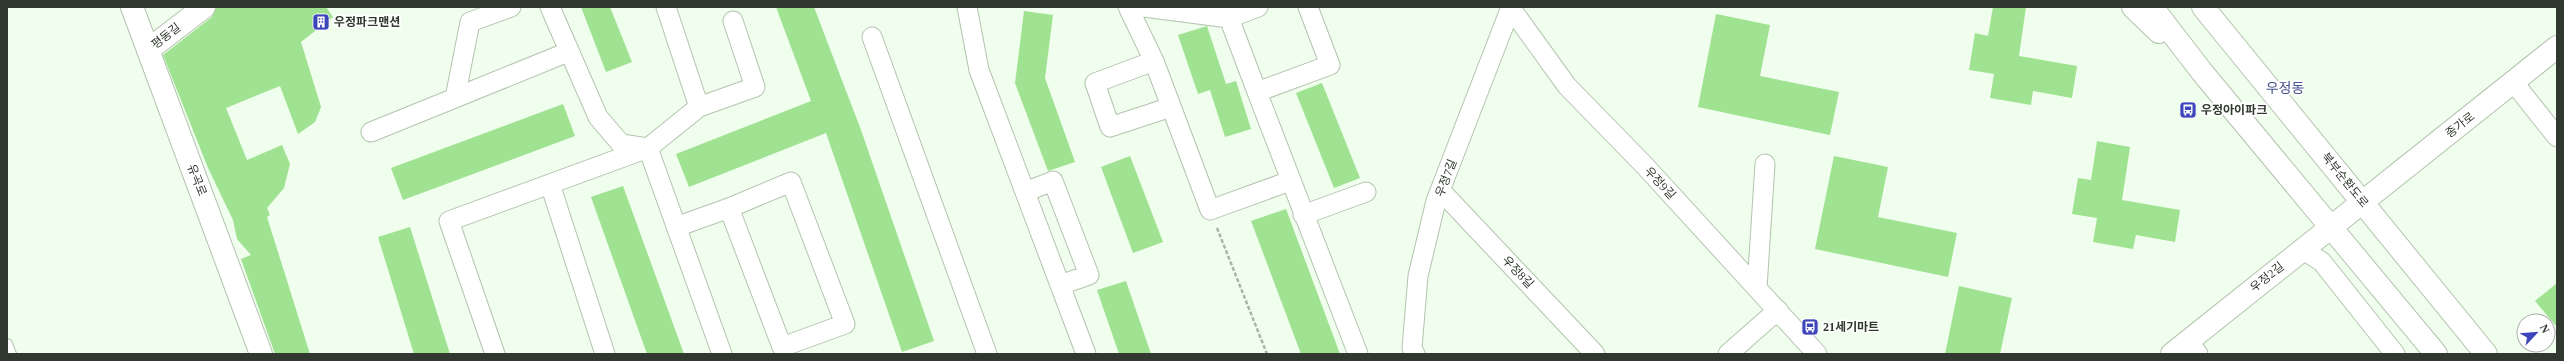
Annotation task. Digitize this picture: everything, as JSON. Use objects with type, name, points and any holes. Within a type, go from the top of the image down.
[{"type":"main road","name":"유곡로","points":[[132,7],[261,354]]},
{"type":"main road","name":"평동길","points":[[148,50],[204,7]]},
{"type":"main road","points":[[2132,7],[2202,72]]},
{"type":"main road","points":[[2152,7],[2202,72],[2436,354]]},
{"type":"main road","name":"북부순환도로","points":[[2203,7],[2486,354]]},
{"type":"main road","name":"종가로","points":[[2362,201],[2514,83],[2557,47]]},
{"type":"main road","name":"우정2길","points":[[2186,350],[2302,249],[2362,201]]},
{"type":"street","points":[[455,98],[470,22],[511,7]]},
{"type":"street","points":[[550,7],[568,52],[598,117],[621,144],[648,148]]},
{"type":"street","points":[[666,7],[699,107]]},
{"type":"street","points":[[967,7],[979,70],[1086,354]]},
{"type":"street","points":[[1128,7],[1154,61],[1210,210],[1290,181]]},
{"type":"street","points":[[1144,7],[1229,18],[1258,7]]},
{"type":"street","points":[[1257,92],[1330,65],[1308,7]]},
{"type":"street","name":"우정7길","points":[[1415,354],[1412,348],[1418,276],[1441,191],[1492,51],[1510,8]]},
{"type":"street","name":"우정9길","points":[[1510,8],[1568,86],[1778,310],[1817,354]]},
{"type":"street","points":[[1229,18],[1303,215],[1358,354]]},
{"type":"street","points":[[495,354],[449,222],[648,148],[699,107],[755,87],[733,21]]},
{"type":"street","points":[[872,37],[987,354]]},
{"type":"street","points":[[371,132],[568,52]]},
{"type":"street","points":[[1154,61],[1095,83],[1110,127],[1171,106]]},
{"type":"street","points":[[2514,83],[2557,136]]},
{"type":"street","points":[[648,148],[722,354]]},
{"type":"street","points":[[1757,288],[1765,164]]},
{"type":"street","points":[[1024,192],[1053,181],[1089,275],[1060,285]]},
{"type":"street","points":[[676,227],[729,208],[791,182],[846,324],[782,347],[729,208]]},
{"type":"street","points":[[550,184],[605,354]]},
{"type":"street","name":"우정8길","points":[[1441,191],[1595,354]]},
{"type":"street","points":[[1303,215],[1366,192]]},
{"type":"street","points":[[2302,249],[2322,262],[2395,354]]},
{"type":"street","points":[[1728,354],[1778,310]]},
{"type":"lane","points":[[7,344],[10,354]]},
{"type":"path","points":[[1210,210],[1267,354]]},
{"type":"building","points":[[216,7],[326,7],[333,17],[301,42],[321,107],[315,122],[298,134],[280,86],[226,108],[247,160],[282,145],[290,164],[284,188],[267,208],[270,215],[267,217],[310,354],[275,354],[241,259],[251,255],[237,239],[233,220],[208,168],[163,55],[212,17]]},
{"type":"building","points":[[581,7],[610,7],[632,62],[606,72]]},
{"type":"building","points":[[776,7],[814,7],[861,130],[934,341],[902,352],[826,133],[689,187],[676,154],[811,101]]},
{"type":"building","points":[[1993,7],[2026,7],[2019,56],[2077,66],[2072,98],[2033,91],[2031,105],[1990,98],[1994,74],[1969,70],[1975,33],[1988,36]]},
{"type":"building","points":[[1024,11],[1053,15],[1045,78],[1075,162],[1048,171],[1015,83]]},
{"type":"building","points":[[1716,14],[1770,25],[1760,76],[1839,92],[1830,135],[1698,107]]},
{"type":"building","points":[[1207,26],[1226,84],[1236,81],[1251,129],[1225,137],[1210,90],[1198,94],[1178,35]]},
{"type":"building","points":[[1322,83],[1360,178],[1334,188],[1296,93]]},
{"type":"building","points":[[563,104],[575,136],[403,200],[391,168]]},
{"type":"building","points":[[2097,141],[2130,147],[2122,200],[2180,210],[2175,242],[2136,235],[2133,249],[2093,242],[2097,218],[2072,214],[2078,178],[2091,180]]},
{"type":"building","points":[[1130,156],[1163,242],[1133,253],[1101,167]]},
{"type":"building","points":[[1834,156],[1888,167],[1878,217],[1957,233],[1948,277],[1815,249]]},
{"type":"building","points":[[623,186],[684,354],[647,354],[591,197]]},
{"type":"building","points":[[1286,209],[1340,354],[1301,354],[1251,221]]},
{"type":"building","points":[[410,227],[450,354],[414,354],[378,237]]},
{"type":"building","points":[[1126,281],[1151,354],[1119,354],[1097,290]]},
{"type":"building","points":[[2557,283],[2557,327],[2556,313],[2545,313],[2535,301]]},
{"type":"building","points":[[1959,286],[2012,298],[2000,354],[1945,354]]},
{"type":"place","name":"우정파크맨션","points":[[321,22]]},
{"type":"place","name":"우정아이파크","points":[[2188,110]]},
{"type":"place","name":"21세기마트","points":[[1810,327]]},
{"type":"district","name":"우정동","points":[[2285,88]]}]
